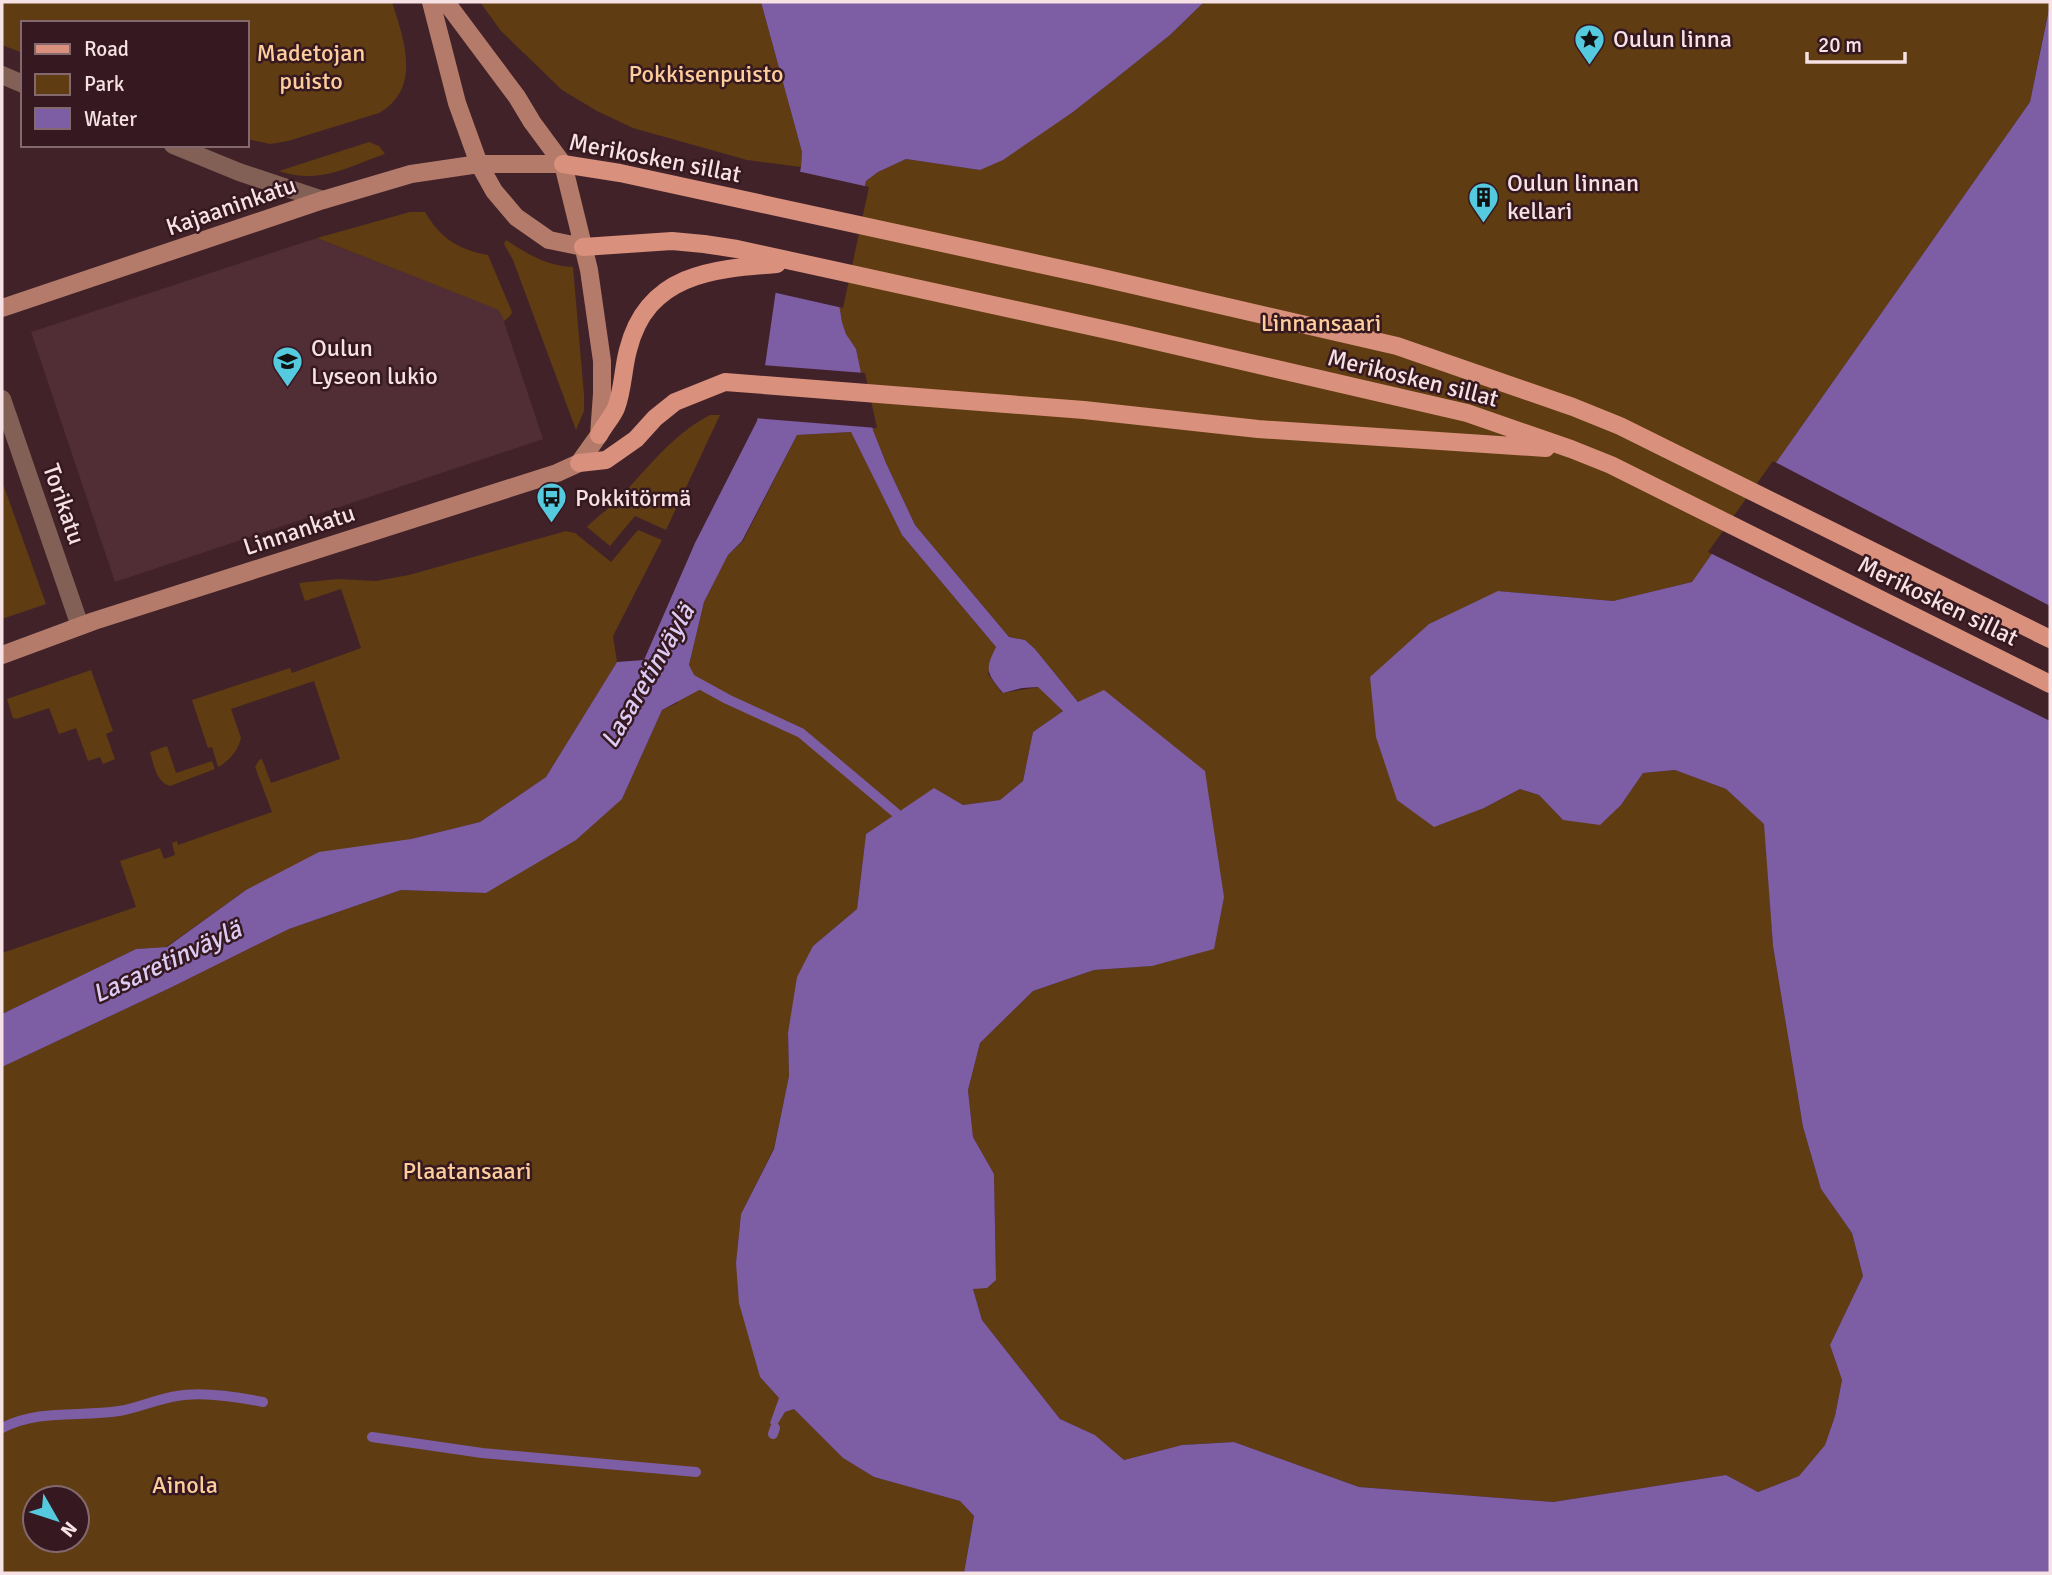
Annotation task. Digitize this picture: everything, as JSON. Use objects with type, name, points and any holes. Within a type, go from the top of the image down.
[{"type":"main road","points":[[431,2],[457,103],[479,164]]},
{"type":"main road","points":[[446,2],[564,164],[589,270],[602,361],[599,435]]},
{"type":"main road","name":"Merikosken sillat","points":[[2050,639],[1620,426],[1396,346],[1094,276],[621,173],[564,164],[479,164],[494,191],[516,217],[550,240],[583,247],[672,241],[737,249],[1121,333],[1467,413],[1611,465],[2050,684]]},
{"type":"main road","name":"Kajaaninkatu","points":[[2,308],[411,174],[479,164]]},
{"type":"main road","points":[[579,463],[616,407],[628,349],[638,320],[654,300],[678,282],[728,268],[801,263]]},
{"type":"main road","points":[[579,463],[606,460],[636,439],[655,418],[675,402],[725,382],[1084,410],[1258,429],[1571,449]]},
{"type":"main road","name":"Linnankatu","points":[[2,654],[80,626],[557,473],[579,463]]},
{"type":"street","points":[[2,75],[21,83]]},
{"type":"street","points":[[178,147],[239,172],[323,201]]},
{"type":"street","name":"Torikatu","points":[[2,399],[80,626]]},
{"type":"shaded area","name":"Oulun Lyseon lukio","points":[[317,238],[500,310],[543,439],[115,582],[31,332]]},
{"type":"green space","name":"Madetojan puisto","points":[[2,2],[392,2],[406,62],[401,91],[392,103],[379,113],[270,144],[248,139],[248,21],[21,21],[21,52],[2,45]]},
{"type":"green space","name":"Pokkisenpuisto","points":[[480,2],[761,2],[802,152],[801,167],[747,160],[633,128],[597,111],[562,90],[501,31]]},
{"type":"green space","name":"Linnansaari","points":[[1204,2],[2050,2],[2030,102],[1692,582],[1613,601],[1498,591],[1484,808],[1520,789],[1539,795],[1563,820],[1621,805],[1643,773],[1675,770],[1726,789],[1765,824],[1773,946],[1803,1127],[1821,1189],[1852,1233],[1863,1276],[1830,1345],[1842,1380],[1835,1416],[1825,1445],[1799,1476],[1758,1492],[1726,1475],[1553,1502],[1359,1487],[1234,1442],[1182,1445],[1124,1460],[1095,1435],[1060,1419],[982,1320],[973,1289],[996,1279],[994,1174],[973,1137],[968,1090],[980,1043],[1033,991],[1094,970],[1152,966],[1079,703],[1035,649],[1025,640],[1009,637],[915,525],[873,430],[856,350],[846,334],[839,304],[866,181],[878,172],[906,159],[980,170],[1073,112],[1170,35]]},
{"type":"green space","points":[[369,142],[379,146],[385,154],[333,173],[307,176],[279,171]]},
{"type":"green space","points":[[410,212],[425,212],[437,229],[451,241],[468,250],[488,255],[512,312],[510,316],[504,321],[499,310],[317,238]]},
{"type":"green space","points":[[506,240],[538,258],[573,267],[584,395],[584,411],[576,430],[513,260],[504,244]]},
{"type":"green space","points":[[710,415],[720,415],[666,530],[635,516],[610,546],[587,527],[613,505],[671,443]]},
{"type":"green space","name":"Plaatansaari","points":[[851,432],[902,535],[996,647],[988,674],[1002,693],[1039,687],[1063,711],[1033,732],[1023,781],[1000,800],[963,805],[934,789],[866,834],[857,909],[813,946],[788,1033],[789,1076],[774,1148],[741,1214],[736,1263],[760,1377],[779,1398],[785,1412],[794,1409],[843,1458],[874,1477],[960,1501],[974,1516],[964,1573],[2,1573],[2,1067],[289,929],[401,890],[486,893],[622,799],[662,710],[677,703],[704,602],[728,555],[743,541],[797,435]]},
{"type":"green space","points":[[2,481],[46,604],[2,619]]},
{"type":"green space","points":[[638,530],[662,540],[613,636],[617,662],[546,777],[480,822],[411,839],[246,890],[166,947],[136,949],[2,1014],[2,953],[136,907],[120,861],[160,848],[164,859],[175,855],[172,843],[177,841],[178,845],[272,812],[255,767],[259,760],[262,759],[271,783],[340,759],[314,681],[231,709],[241,738],[232,755],[218,767],[212,747],[208,748],[192,700],[290,668],[292,673],[361,648],[341,589],[305,601],[299,583],[338,579],[376,581],[409,575],[566,531],[575,533],[611,562]]},
{"type":"green space","points":[[91,670],[113,731],[106,734],[115,759],[103,764],[100,757],[88,761],[76,728],[59,734],[49,708],[16,719],[13,718],[7,699]]},
{"type":"green space","points":[[167,746],[176,773],[212,761],[215,769],[170,786],[165,784],[156,772],[150,752]]},
{"type":"water","name":"Lasaretinväylä","points":[[761,2],[1204,2],[1170,35],[1073,112],[1003,160],[980,170],[906,159],[878,172],[866,181],[839,304],[846,334],[856,349],[873,430],[915,525],[1009,637],[1025,640],[1035,649],[1078,702],[1104,690],[1205,771],[1224,897],[1214,949],[1152,966],[1094,970],[1033,991],[980,1043],[968,1090],[973,1137],[994,1174],[996,1280],[987,1288],[973,1289],[982,1320],[1060,1419],[1095,1435],[1124,1460],[1182,1445],[1234,1442],[1359,1487],[1553,1502],[1726,1475],[1758,1492],[1799,1476],[1825,1445],[1835,1416],[1842,1380],[1830,1345],[1863,1276],[1852,1233],[1821,1189],[1803,1127],[1773,946],[1764,824],[1726,789],[1675,770],[1643,773],[1621,805],[1600,825],[1563,820],[1539,795],[1520,789],[1484,808],[1434,827],[1397,800],[1376,737],[1370,677],[1429,624],[1498,591],[1613,601],[1692,582],[2030,102],[2050,4],[2050,1573],[964,1573],[974,1516],[960,1501],[874,1477],[843,1458],[794,1409],[785,1412],[775,1428],[770,1423],[779,1398],[760,1377],[739,1303],[736,1263],[741,1214],[774,1149],[789,1076],[788,1033],[797,977],[813,946],[857,909],[866,834],[934,788],[963,805],[1000,800],[1023,781],[1033,732],[1063,711],[1038,687],[1003,693],[989,672],[996,647],[902,535],[851,432],[797,435],[742,541],[728,555],[704,602],[689,665],[701,689],[662,710],[622,799],[576,840],[486,893],[401,890],[289,929],[2,1067],[2,1014],[136,949],[167,947],[246,890],[319,852],[411,839],[480,822],[546,777],[617,662],[644,660],[695,543],[757,421],[776,290],[802,152]]},
{"type":"pier","points":[[797,171],[869,187],[843,308],[772,292]]},
{"type":"pier","points":[[762,365],[865,373],[877,428],[754,418]]},
{"type":"pier","points":[[1773,461],[2050,606],[2050,721],[1708,552]]},
{"type":"waterway","points":[[687,677],[727,699],[801,733],[896,813]]},
{"type":"waterway","points":[[2,1428],[30,1418],[119,1411],[170,1397],[197,1394],[263,1402]]},
{"type":"waterway","points":[[773,1434],[775,1428]]},
{"type":"waterway","points":[[372,1437],[482,1453],[696,1472]]},
{"type":"place","name":"Oulun linna","points":[[1590,66]]},
{"type":"place","name":"Oulun linnan kellari","points":[[1484,224]]},
{"type":"place","name":"Oulun Lyseon lukio","points":[[288,389]]},
{"type":"place","name":"Pokkitörmä","points":[[552,525]]},
{"type":"park label","name":"Ainola","points":[[185,1485]]}]
